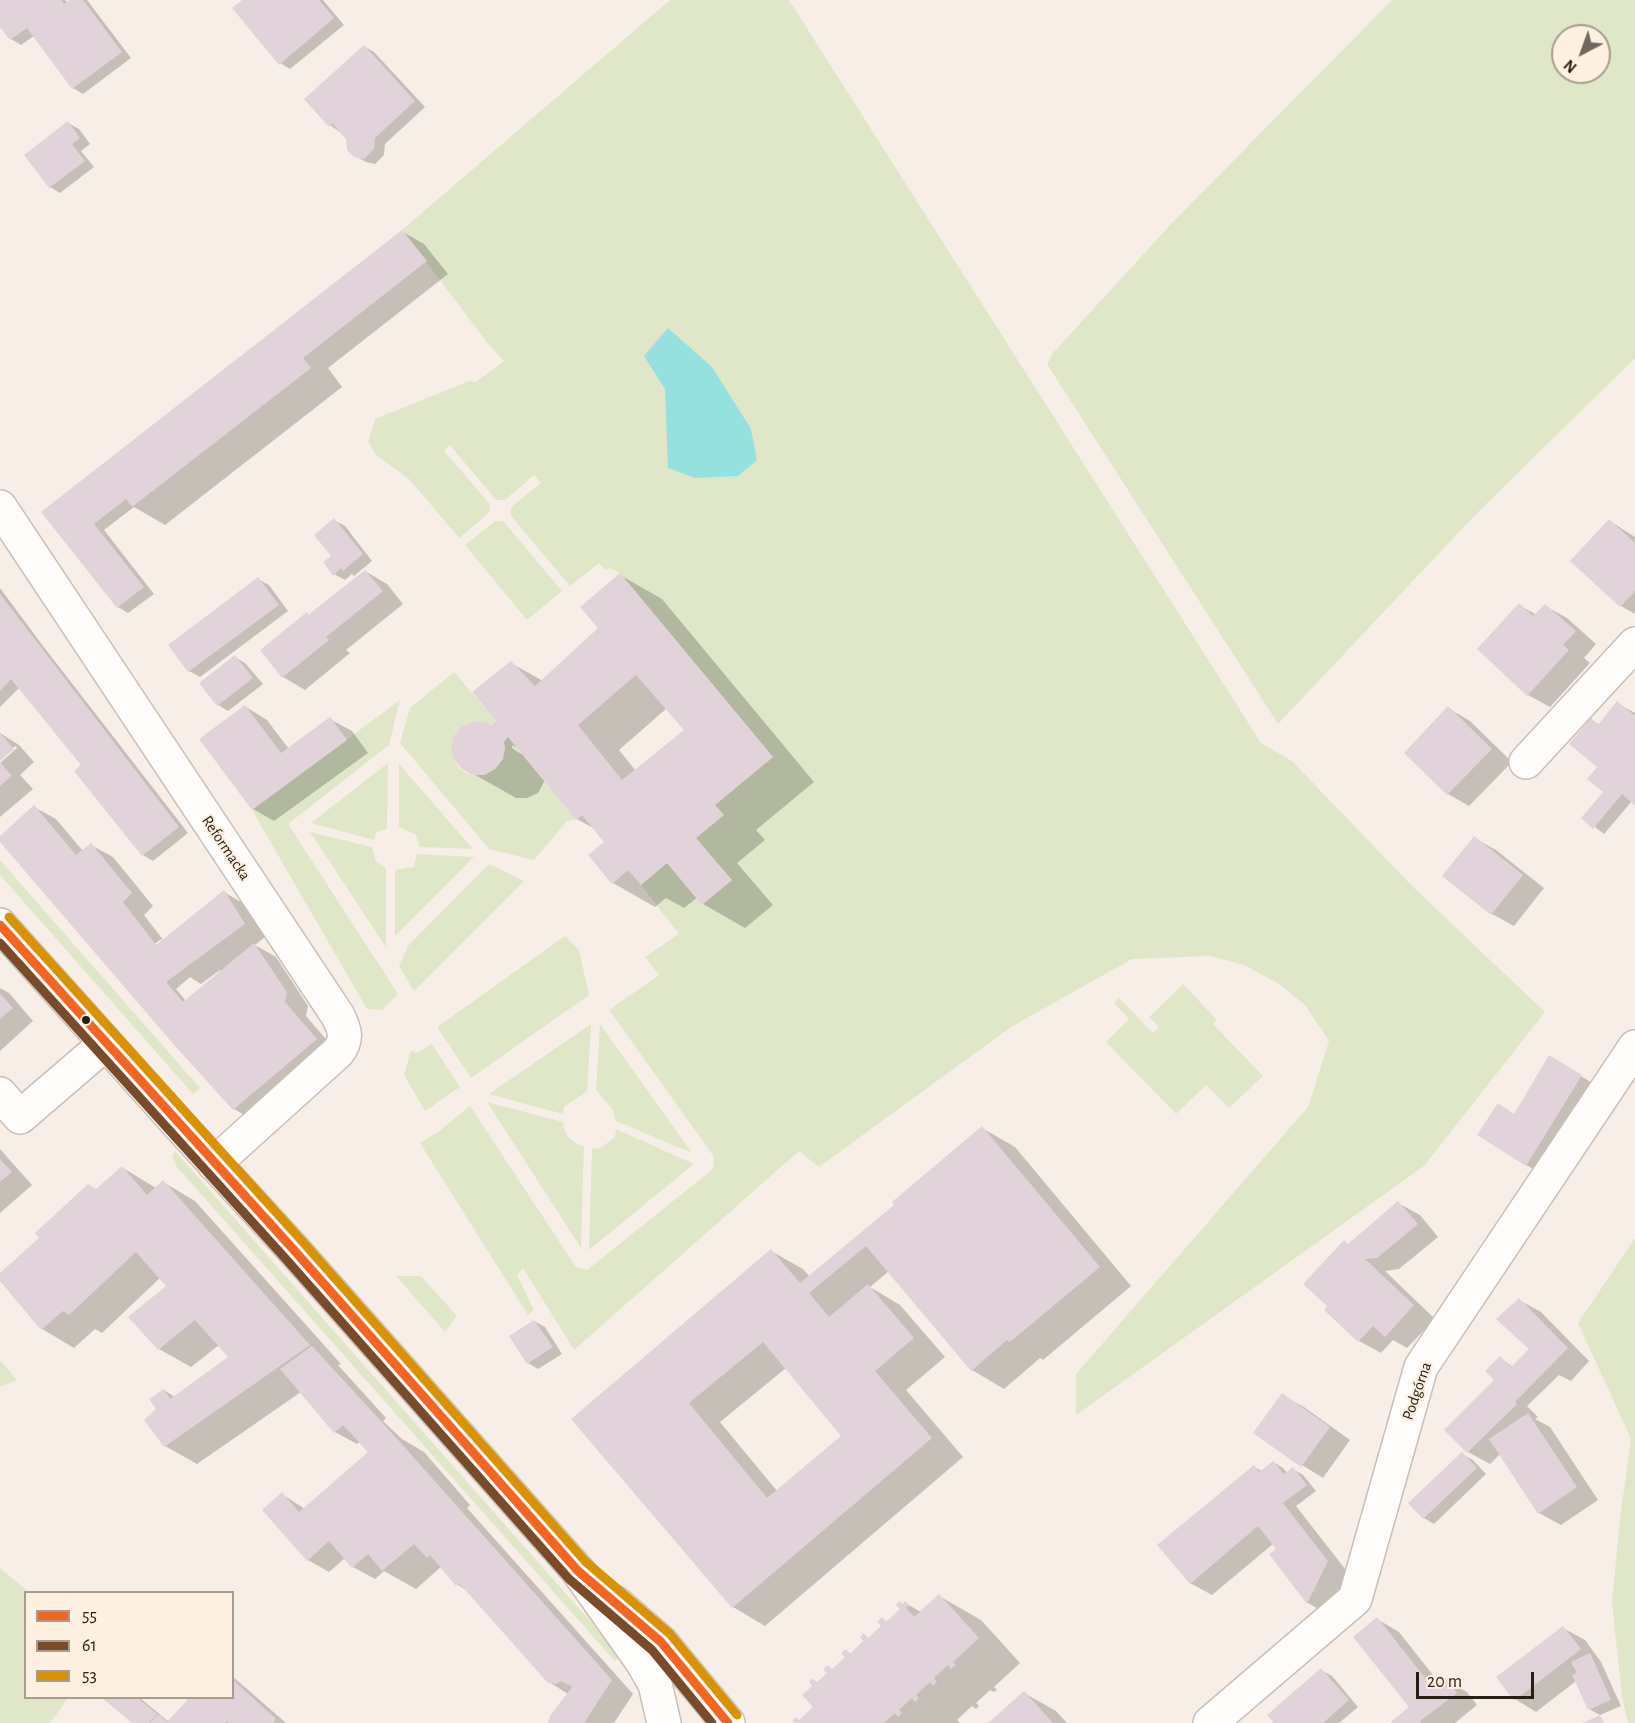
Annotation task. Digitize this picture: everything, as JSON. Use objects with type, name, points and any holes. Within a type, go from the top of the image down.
[{"type":"street","name":"Reformacka","points":[[0,507],[338,1016],[345,1031],[344,1044],[338,1052],[214,1164]]},
{"type":"street","points":[[1526,762],[1635,644]]},
{"type":"street","points":[[0,925],[105,1044],[293,1249],[578,1571],[641,1660],[655,1684],[664,1723]]},
{"type":"street","points":[[0,1094],[20,1118],[105,1044]]},
{"type":"street","name":"Podgórna","points":[[1210,1723],[1355,1599],[1421,1367],[1635,1047]]},
{"type":"street","points":[[578,1571],[662,1642],[728,1723]]},
{"type":"green space","points":[[670,0],[789,0],[1261,743],[1292,761],[1412,886],[1545,1012],[1424,1166],[1076,1415],[1076,1374],[1308,1107],[1329,1041],[1305,1005],[1279,984],[1244,965],[1210,956],[1132,959],[1011,1027],[819,1167],[799,1151],[574,1350],[523,1268],[517,1275],[534,1310],[528,1315],[420,1143],[438,1132],[470,1106],[576,1267],[587,1270],[713,1169],[714,1157],[609,1010],[659,975],[645,957],[679,934],[641,885],[667,863],[702,905],[731,881],[696,838],[724,815],[715,805],[773,757],[620,573],[609,568],[605,570],[599,563],[570,586],[511,516],[511,507],[541,483],[534,475],[505,500],[496,500],[450,445],[444,451],[489,503],[490,512],[459,538],[409,479],[376,455],[368,442],[375,419],[469,381],[476,382],[504,361],[489,345],[402,230]]},
{"type":"green space","points":[[1392,0],[1635,0],[1635,358],[1477,513],[1278,724],[1047,364],[1053,353],[1172,223]]},
{"type":"green space","points":[[495,521],[503,521],[562,591],[527,620],[465,545]]},
{"type":"green space","points":[[454,672],[496,721],[492,725],[477,722],[465,725],[457,732],[452,743],[452,754],[457,765],[465,772],[479,775],[493,771],[502,759],[505,749],[504,742],[508,737],[576,820],[567,821],[534,860],[489,849],[400,743],[410,708]]},
{"type":"green space","points":[[400,700],[389,745],[288,824],[398,994],[382,1010],[367,1009],[252,810]]},
{"type":"green space","points":[[388,763],[387,829],[377,832],[374,840],[311,823]]},
{"type":"green space","points":[[399,764],[473,849],[419,847],[416,835],[399,827]]},
{"type":"green space","points":[[310,832],[372,847],[376,862],[386,868],[386,947]]},
{"type":"green space","points":[[417,854],[474,857],[395,936],[395,870],[414,867]]},
{"type":"green space","points":[[0,860],[200,1088],[193,1094],[0,875]]},
{"type":"green space","points":[[489,864],[524,881],[414,991],[399,966],[408,946]]},
{"type":"green space","points":[[565,936],[579,950],[589,995],[471,1078],[437,1027]]},
{"type":"green space","points":[[1183,984],[1217,1020],[1213,1024],[1263,1076],[1229,1108],[1206,1085],[1176,1114],[1106,1042],[1129,1019],[1114,1003],[1119,998],[1153,1033],[1159,1027],[1149,1017]]},
{"type":"green space","points":[[591,1024],[587,1091],[564,1107],[563,1114],[489,1094]]},
{"type":"green space","points":[[600,1024],[692,1153],[616,1121],[613,1110],[596,1090]]},
{"type":"green space","points":[[432,1044],[460,1087],[425,1111],[404,1075],[411,1050],[417,1053]]},
{"type":"green space","points":[[487,1102],[563,1122],[569,1138],[584,1146],[581,1248]]},
{"type":"green space","points":[[616,1129],[694,1164],[589,1250],[592,1148],[599,1149],[615,1137]]},
{"type":"green space","points":[[175,1151],[621,1656],[615,1661],[605,1650],[177,1167],[172,1157]]},
{"type":"green space","points":[[1635,1238],[1635,1723],[1628,1723],[1622,1696],[1612,1603],[1620,1518],[1631,1439],[1578,1323]]},
{"type":"green space","points":[[396,1276],[421,1276],[457,1316],[445,1332]]},
{"type":"green space","points":[[0,1360],[17,1380],[0,1387]]},
{"type":"green space","points":[[0,1568],[28,1591],[24,1591],[24,1699],[67,1699],[50,1723],[0,1723]]},
{"type":"water","points":[[668,328],[712,367],[751,429],[757,460],[738,476],[695,478],[668,468],[665,389],[644,356]]},
{"type":"building","points":[[0,0],[61,0],[64,4],[69,0],[83,0],[122,52],[72,89],[27,28],[10,40],[0,27]]},
{"type":"building","points":[[242,0],[319,0],[334,18],[279,65],[232,8]]},
{"type":"building","points":[[364,45],[415,101],[375,138],[374,149],[364,159],[354,157],[347,150],[346,139],[332,123],[329,127],[304,99]]},
{"type":"building","points":[[68,121],[80,138],[72,144],[85,161],[49,188],[24,155]]},
{"type":"building","points":[[402,230],[427,261],[303,358],[311,368],[132,507],[126,499],[94,524],[144,587],[117,608],[41,512]]},
{"type":"building","points":[[334,518],[363,554],[343,571],[341,568],[333,576],[323,562],[331,556],[314,535]]},
{"type":"building","points":[[1609,519],[1635,543],[1635,591],[1620,607],[1570,561]]},
{"type":"building","points":[[365,570],[383,591],[326,637],[329,640],[282,678],[260,650]]},
{"type":"building","points":[[620,573],[773,757],[715,805],[724,815],[696,838],[732,880],[702,905],[667,863],[641,885],[628,870],[612,884],[588,855],[604,842],[582,815],[576,820],[508,737],[504,742],[503,759],[495,769],[485,775],[473,775],[462,769],[454,760],[451,749],[453,737],[461,727],[472,722],[492,725],[496,721],[472,692],[511,661],[535,686],[598,628],[580,607]],"holes":[[[636,675],[684,730],[622,780],[578,725]]]},
{"type":"building","points":[[258,577],[279,605],[188,672],[168,645]]},
{"type":"building","points":[[0,594],[179,827],[142,856],[74,771],[81,765],[11,679],[0,691]]},
{"type":"building","points":[[1519,603],[1533,616],[1545,604],[1576,631],[1563,645],[1569,650],[1527,696],[1477,649]]},
{"type":"building","points":[[235,655],[253,678],[217,706],[199,683]]},
{"type":"building","points":[[1617,701],[1635,716],[1635,806],[1622,794],[1593,829],[1581,818],[1603,792],[1587,779],[1597,767],[1569,744],[1591,718],[1598,725]]},
{"type":"building","points":[[245,705],[281,753],[330,717],[347,740],[252,810],[199,739]]},
{"type":"building","points":[[1448,706],[1492,749],[1447,795],[1404,753]]},
{"type":"building","points":[[0,733],[14,749],[0,761]]},
{"type":"building","points":[[0,762],[12,776],[0,786]]},
{"type":"building","points":[[34,805],[76,855],[91,843],[132,893],[123,902],[156,945],[224,890],[245,924],[166,982],[183,1002],[254,943],[287,992],[285,1002],[317,1039],[233,1110],[0,842],[0,836]]},
{"type":"building","points":[[1474,836],[1523,875],[1491,915],[1442,876]]},
{"type":"building","points":[[0,994],[13,1008],[0,1019]]},
{"type":"building","points":[[1549,1055],[1582,1075],[1526,1166],[1477,1135],[1498,1103],[1514,1114]]},
{"type":"building","points":[[982,1126],[1100,1267],[1010,1342],[1007,1340],[971,1371],[866,1246],[809,1293],[829,1317],[868,1284],[914,1338],[875,1371],[932,1438],[732,1608],[571,1419],[771,1249],[800,1283],[894,1205],[892,1202]],"holes":[[[763,1342],[841,1436],[767,1498],[689,1403]]]},
{"type":"building","points":[[0,1159],[12,1172],[0,1182]]},
{"type":"building","points":[[122,1166],[147,1195],[163,1180],[310,1345],[164,1447],[144,1420],[156,1409],[149,1399],[164,1389],[170,1399],[228,1357],[195,1320],[158,1350],[128,1317],[166,1286],[136,1252],[69,1315],[63,1311],[41,1330],[0,1281],[0,1273],[39,1238],[35,1233],[88,1184],[96,1189]]},
{"type":"building","points":[[1398,1201],[1418,1224],[1377,1258],[1365,1259],[1414,1305],[1385,1337],[1373,1326],[1358,1342],[1324,1310],[1327,1306],[1303,1284],[1344,1240],[1348,1244]]},
{"type":"building","points":[[1519,1298],[1568,1348],[1515,1402],[1517,1404],[1467,1453],[1444,1430],[1494,1380],[1485,1371],[1500,1356],[1511,1367],[1529,1349],[1496,1319]]},
{"type":"building","points":[[534,1320],[553,1347],[527,1364],[509,1336]]},
{"type":"building","points":[[312,1346],[612,1680],[584,1723],[548,1723],[550,1716],[572,1687],[561,1681],[557,1684],[548,1683],[459,1583],[456,1586],[430,1555],[427,1558],[414,1544],[382,1571],[368,1554],[352,1568],[329,1541],[307,1561],[262,1510],[282,1492],[299,1512],[368,1452],[343,1425],[334,1433],[280,1369]]},
{"type":"building","points":[[1282,1393],[1330,1427],[1301,1467],[1253,1433]]},
{"type":"building","points":[[1528,1413],[1577,1487],[1538,1514],[1489,1439]]},
{"type":"building","points":[[1462,1452],[1477,1468],[1423,1519],[1408,1503]]},
{"type":"building","points":[[1273,1461],[1284,1474],[1293,1467],[1307,1485],[1283,1503],[1328,1561],[1307,1604],[1269,1554],[1276,1549],[1258,1526],[1190,1584],[1157,1545],[1254,1465],[1259,1472]]},
{"type":"building","points":[[939,1594],[979,1638],[953,1662],[956,1665],[951,1669],[948,1665],[934,1678],[937,1682],[933,1686],[930,1682],[916,1695],[919,1698],[915,1702],[912,1698],[899,1710],[902,1713],[898,1717],[895,1713],[884,1723],[795,1723],[792,1721],[796,1717],[798,1721],[813,1707],[802,1695],[812,1686],[809,1682],[812,1678],[817,1682],[827,1673],[823,1669],[828,1665],[832,1669],[845,1657],[841,1653],[846,1649],[850,1654],[863,1641],[860,1637],[864,1633],[868,1638],[881,1626],[877,1622],[882,1617],[886,1622],[900,1609],[896,1605],[900,1601],[902,1604],[905,1601],[909,1605],[906,1608],[914,1617]]},
{"type":"building","points":[[1377,1617],[1433,1688],[1445,1678],[1457,1693],[1420,1721],[1421,1723],[1390,1723],[1409,1707],[1353,1637]]},
{"type":"building","points":[[1563,1626],[1581,1649],[1514,1701],[1496,1677]]},
{"type":"building","points":[[1590,1653],[1611,1700],[1588,1710],[1572,1675],[1577,1673],[1571,1662]]},
{"type":"building","points":[[1321,1668],[1349,1700],[1323,1723],[1274,1723],[1267,1715]]},
{"type":"building","points":[[234,1681],[276,1719],[273,1723],[229,1723],[227,1721],[225,1723],[150,1723],[158,1714],[167,1722],[188,1699],[234,1699]]},
{"type":"building","points":[[1024,1691],[1053,1723],[988,1723]]},
{"type":"building","points":[[103,1699],[139,1699],[157,1714],[149,1723],[132,1723]]},
{"type":"building","points":[[1600,1715],[1604,1723],[1583,1723]]},
{"type":"transit line","name":"53","points":[[9,917],[302,1241],[586,1562],[670,1634],[737,1715]]},
{"type":"transit line","name":"55","points":[[0,925],[293,1249],[578,1571],[661,1642],[728,1723]]},
{"type":"transit line","name":"61","points":[[0,943],[284,1257],[569,1579],[652,1650],[712,1723]]}]
